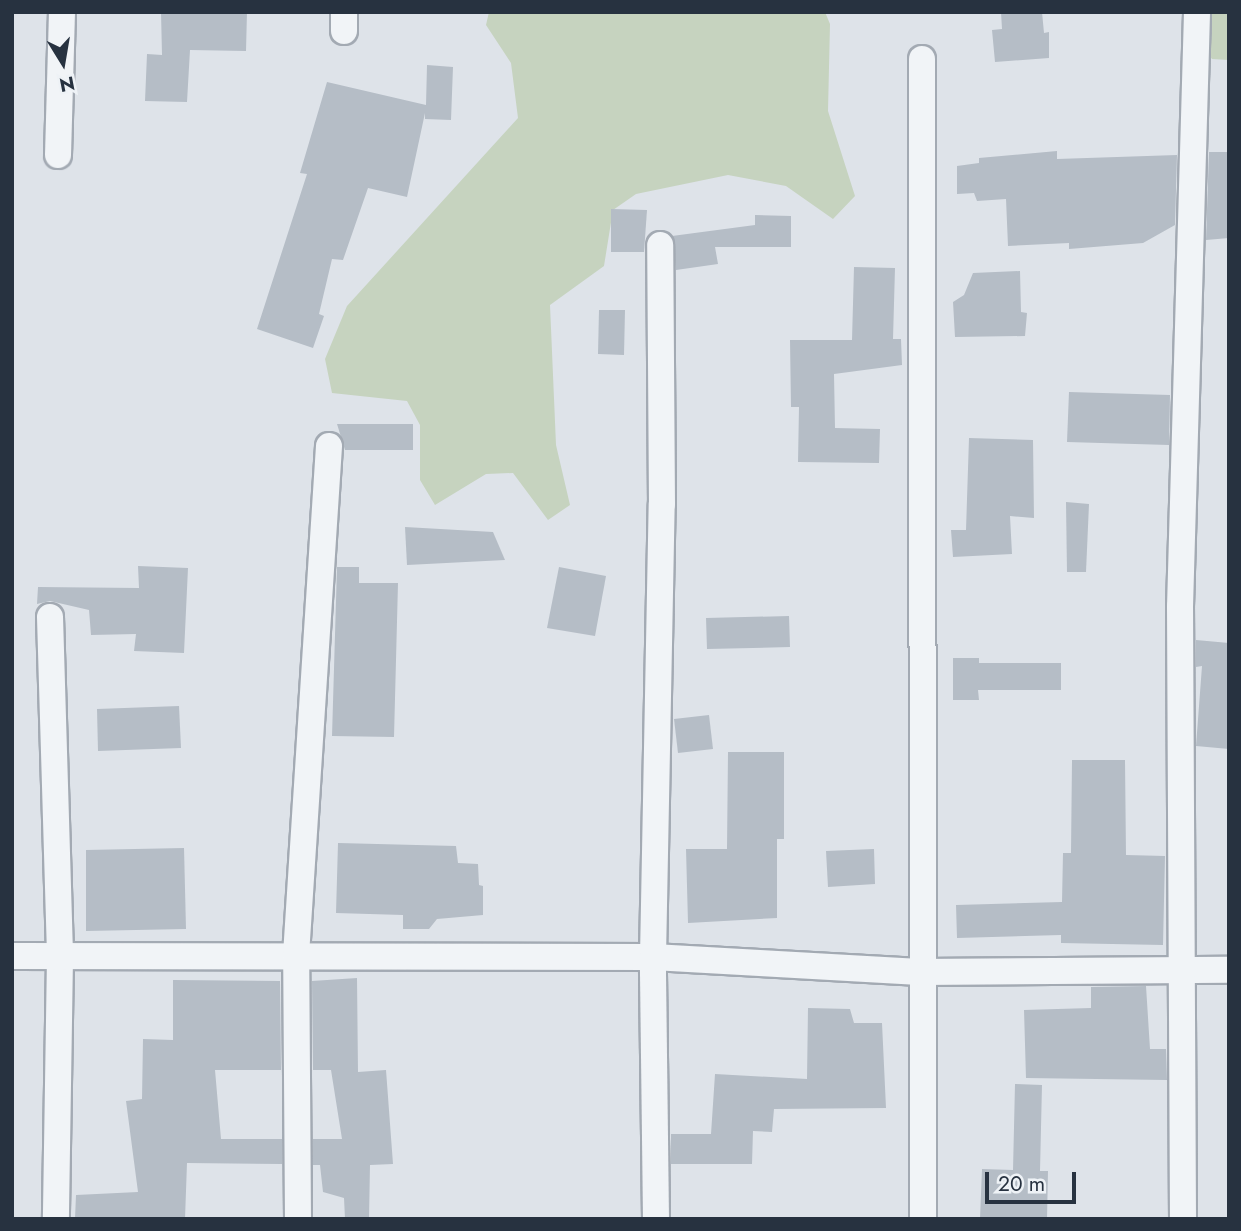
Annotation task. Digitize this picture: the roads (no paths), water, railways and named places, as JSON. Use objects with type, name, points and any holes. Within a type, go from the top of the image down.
[{"type":"street","points":[[58,155],[62,12]]},
{"type":"street","points":[[1183,1219],[1185,970],[1180,607],[1196,14]]},
{"type":"street","points":[[922,59],[920,972],[923,1219]]},
{"type":"street","points":[[656,1219],[653,957],[662,504],[660,245]]},
{"type":"street","points":[[298,1219],[296,955],[329,446]]},
{"type":"street","points":[[50,617],[60,957],[56,1219]]},
{"type":"street","points":[[12,956],[653,957],[920,972],[1229,970]]}]
